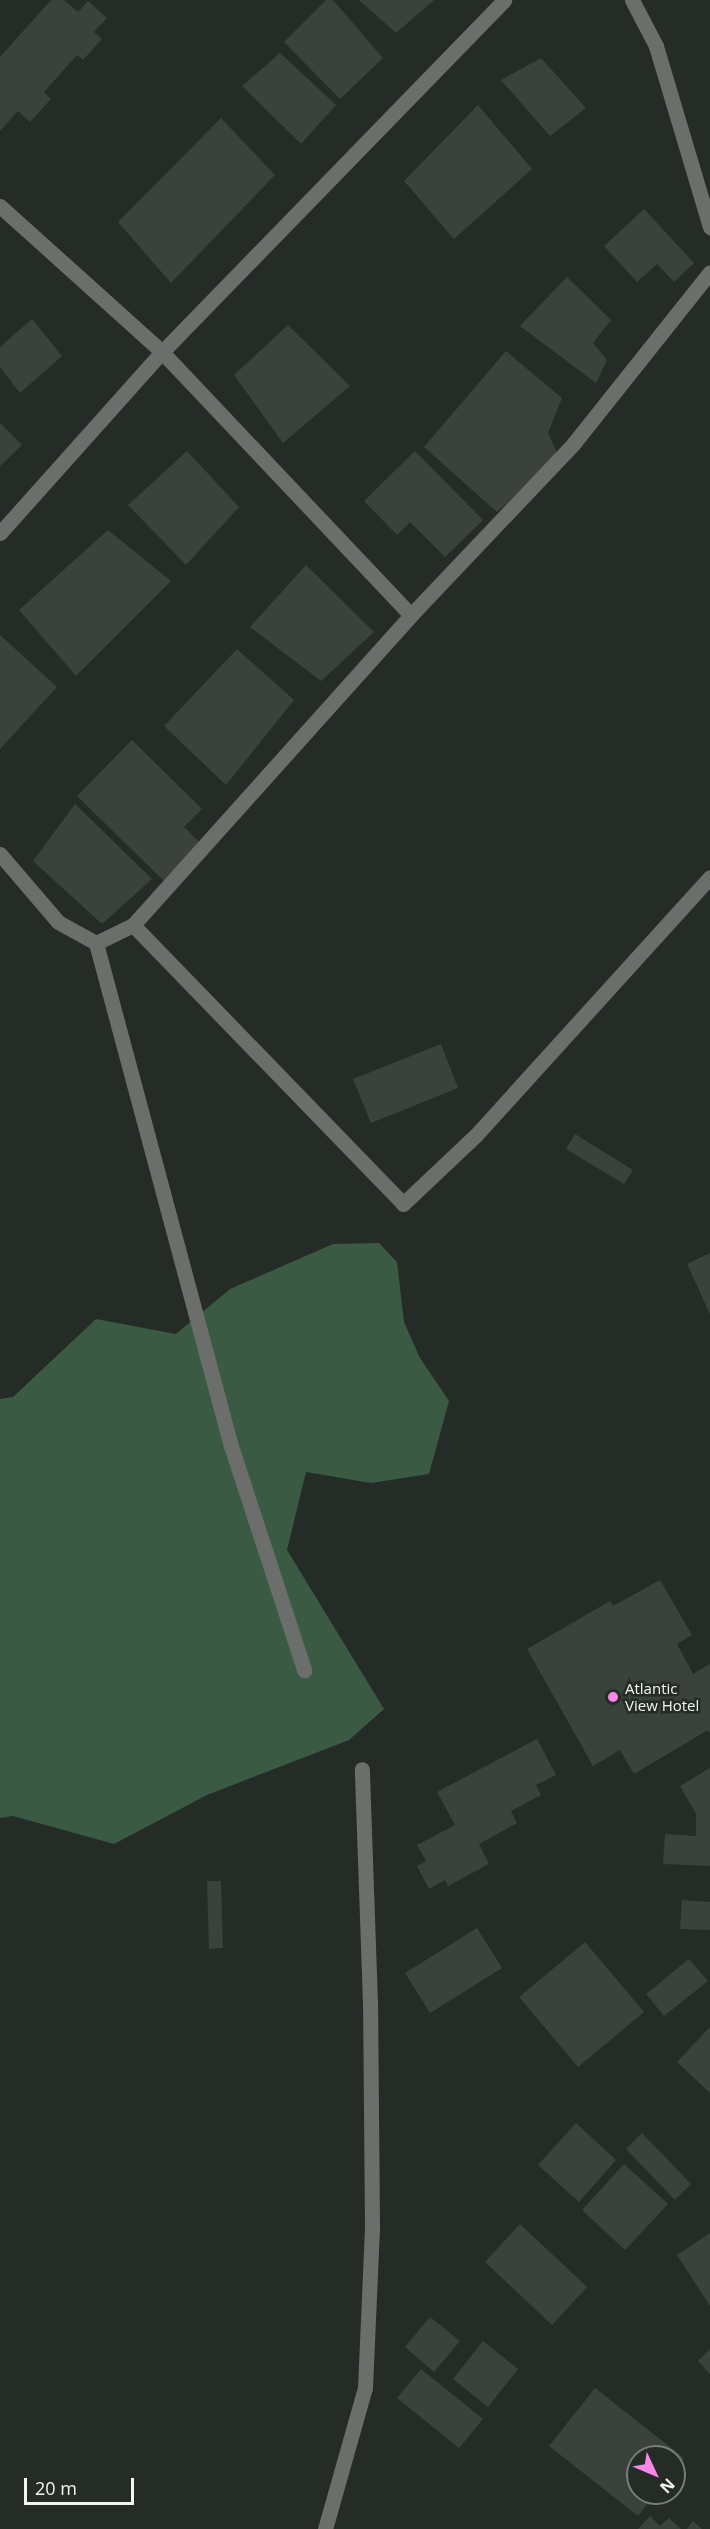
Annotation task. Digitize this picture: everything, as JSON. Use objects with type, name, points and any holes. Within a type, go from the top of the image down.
[{"type":"street","points":[[0,533],[162,352],[504,0]]},
{"type":"street","points":[[632,0],[656,46],[710,227]]},
{"type":"street","points":[[0,206],[162,352],[411,615]]},
{"type":"street","points":[[96,943],[133,925],[411,615],[574,443],[710,272]]},
{"type":"street","points":[[0,854],[58,922],[96,943],[231,1446],[304,1670]]},
{"type":"street","points":[[133,925],[403,1204],[477,1135],[710,877]]},
{"type":"street","points":[[325,2529],[365,2388],[372,2225],[370,2003],[362,1769]]},
{"type":"green space","points":[[379,1243],[397,1262],[404,1322],[420,1358],[449,1401],[429,1474],[371,1483],[306,1472],[287,1550],[384,1709],[349,1740],[207,1795],[114,1844],[13,1816],[0,1818],[0,1399],[13,1397],[96,1319],[176,1334],[230,1289],[333,1244]]},
{"type":"building","points":[[51,0],[64,0],[78,12],[88,1],[107,18],[94,32],[102,39],[83,60],[77,55],[44,92],[51,99],[30,122],[18,111],[0,131],[0,57]]},
{"type":"building","points":[[326,0],[333,0],[383,58],[340,99],[284,42]]},
{"type":"building","points":[[359,0],[434,0],[396,33]]},
{"type":"building","points":[[280,53],[336,105],[301,144],[242,86]]},
{"type":"building","points":[[541,58],[586,108],[550,136],[501,80]]},
{"type":"building","points":[[478,105],[532,169],[454,239],[404,181]]},
{"type":"building","points":[[221,118],[275,175],[171,283],[118,222]]},
{"type":"building","points":[[644,209],[694,263],[674,282],[657,264],[637,282],[604,246]]},
{"type":"building","points":[[567,277],[611,320],[593,343],[607,360],[596,383],[520,326]]},
{"type":"building","points":[[32,319],[62,356],[20,393],[0,367],[0,347]]},
{"type":"building","points":[[288,325],[350,386],[283,443],[234,375]]},
{"type":"building","points":[[506,351],[562,398],[548,433],[559,457],[497,512],[424,447]]},
{"type":"building","points":[[0,423],[22,445],[0,466]]},
{"type":"building","points":[[187,451],[239,507],[186,565],[128,505]]},
{"type":"building","points":[[415,451],[483,520],[445,557],[410,522],[397,535],[364,501]]},
{"type":"building","points":[[108,530],[171,581],[76,676],[19,610]]},
{"type":"building","points":[[306,565],[374,632],[321,681],[250,627]]},
{"type":"building","points":[[0,635],[57,687],[0,749]]},
{"type":"building","points":[[237,649],[294,700],[226,785],[164,726]]},
{"type":"building","points":[[132,740],[202,809],[184,827],[202,845],[165,882],[77,796]]},
{"type":"building","points":[[75,804],[152,879],[102,924],[33,861]]},
{"type":"building","points":[[441,1044],[458,1088],[371,1123],[353,1079]]},
{"type":"building","points":[[575,1134],[633,1170],[624,1184],[566,1149]]},
{"type":"building","points":[[710,1253],[710,1314],[687,1264]]},
{"type":"building","points":[[660,1580],[692,1635],[677,1644],[693,1674],[710,1664],[710,1733],[708,1730],[634,1774],[620,1750],[593,1766],[527,1649],[610,1601],[613,1606]]},
{"type":"building","points":[[537,1739],[556,1775],[536,1785],[541,1795],[511,1811],[517,1823],[479,1844],[489,1864],[448,1886],[445,1880],[429,1889],[417,1866],[426,1861],[417,1845],[455,1825],[437,1792]]},
{"type":"building","points":[[710,1768],[710,1866],[663,1864],[665,1834],[696,1836],[696,1814],[680,1786]]},
{"type":"building","points":[[207,1881],[221,1881],[223,1948],[209,1949]]},
{"type":"building","points":[[682,1900],[710,1902],[710,1930],[680,1929]]},
{"type":"building","points":[[477,1928],[502,1968],[430,2013],[405,1973]]},
{"type":"building","points":[[585,1942],[644,2012],[578,2067],[519,1997]]},
{"type":"building","points":[[689,1959],[708,1981],[664,2016],[646,1994]]},
{"type":"building","points":[[710,2027],[710,2093],[677,2062]]},
{"type":"building","points":[[576,2123],[616,2160],[579,2202],[538,2165]]},
{"type":"building","points":[[642,2133],[691,2184],[675,2200],[626,2149]]},
{"type":"building","points":[[624,2164],[668,2204],[625,2250],[582,2210]]},
{"type":"building","points":[[520,2224],[587,2287],[552,2325],[485,2262]]},
{"type":"building","points":[[710,2233],[710,2306],[677,2255]]},
{"type":"building","points":[[430,2317],[460,2341],[434,2372],[405,2347]]},
{"type":"building","points":[[483,2341],[518,2369],[488,2407],[453,2379]]},
{"type":"building","points":[[710,2349],[710,2374],[698,2361]]},
{"type":"building","points":[[421,2369],[483,2419],[459,2448],[397,2398]]},
{"type":"building","points":[[595,2388],[667,2445],[626,2445],[626,2505],[647,2505],[638,2516],[549,2446]]},
{"type":"building","points":[[650,2516],[660,2526],[669,2518],[681,2529],[638,2529]]},
{"type":"building","points":[[693,2521],[702,2529],[687,2529]]},
{"type":"place","name":"Atlantic View Hotel","points":[[613,1697]]}]
